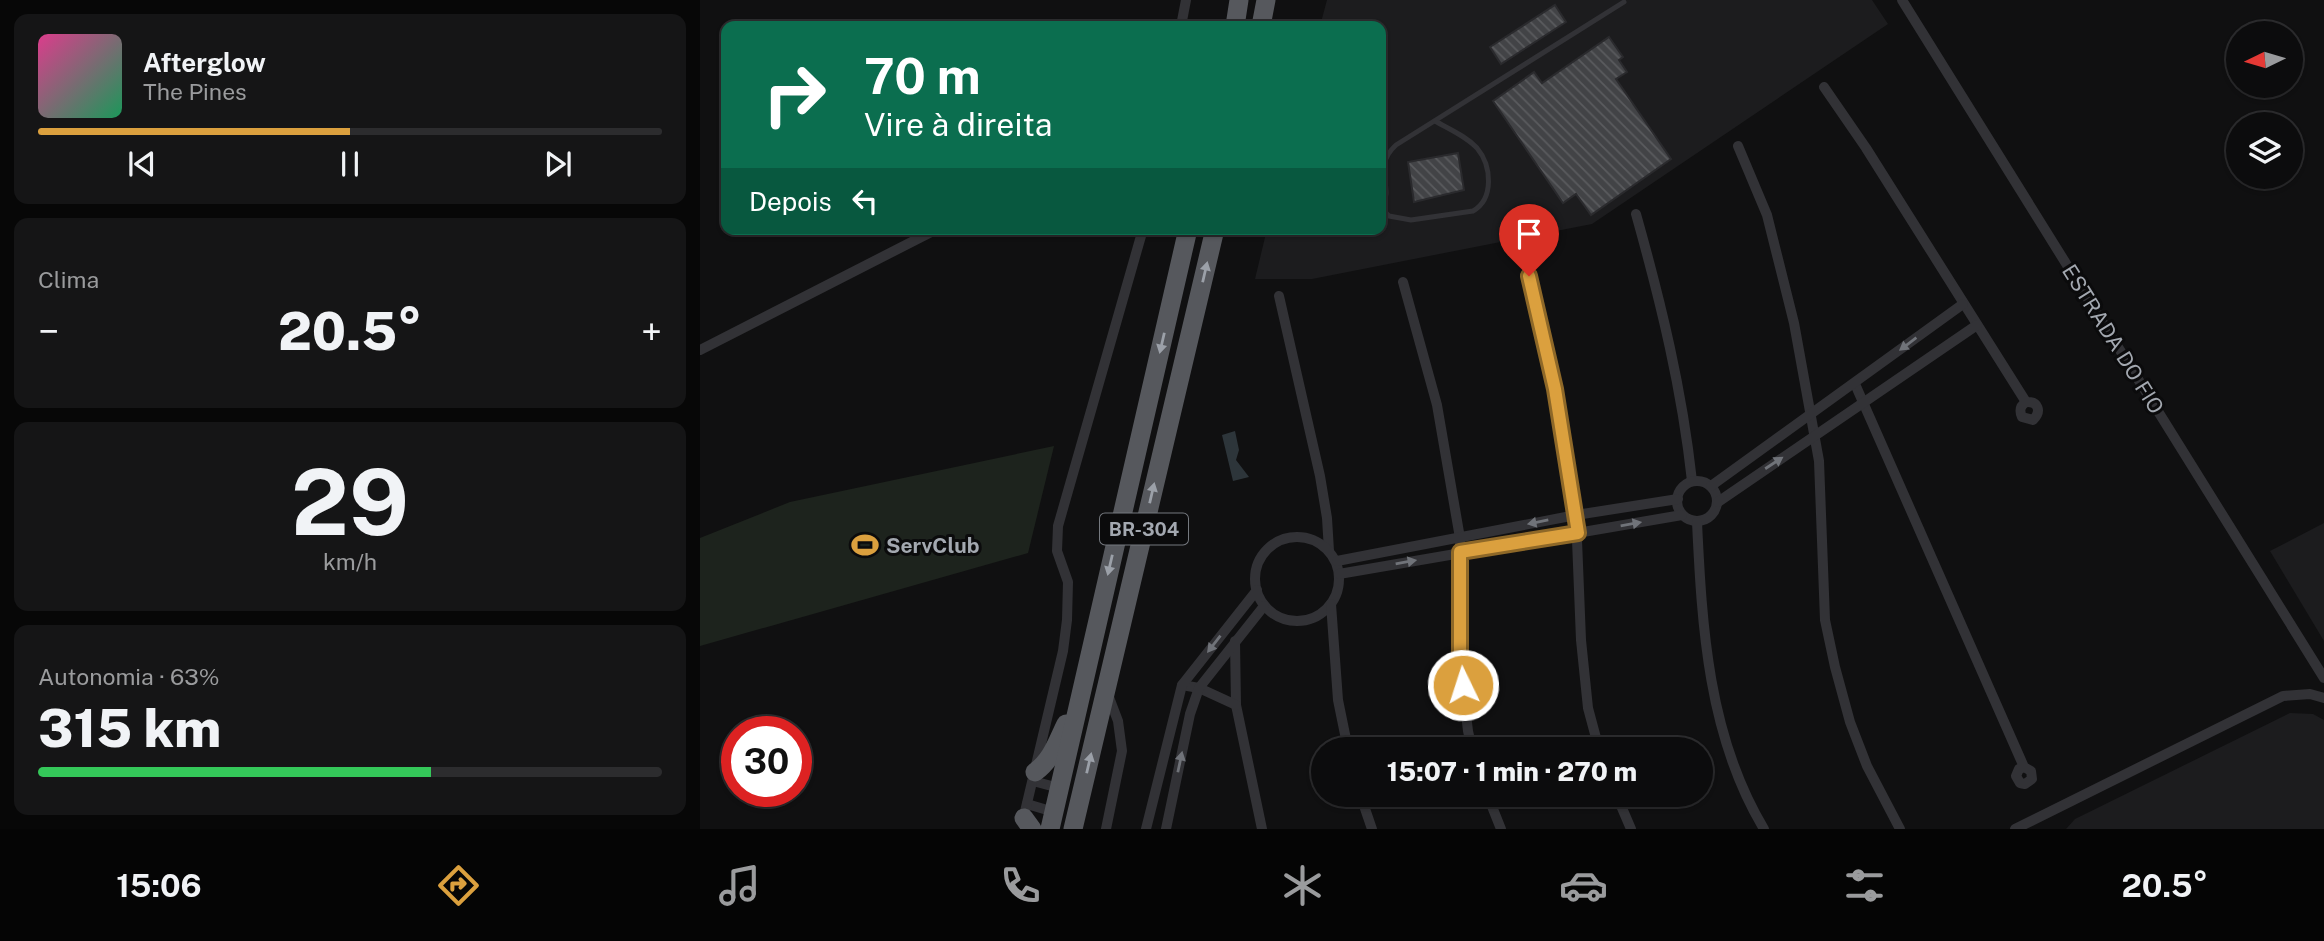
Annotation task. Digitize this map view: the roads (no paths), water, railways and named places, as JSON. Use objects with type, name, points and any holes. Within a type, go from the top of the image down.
[{"type":"highway","points":[[1236,21],[1239,0]]},
{"type":"highway","points":[[1262,21],[1266,0]]},
{"type":"highway","name":"BR-304","points":[[1052,820],[1187,235]]},
{"type":"highway","name":"BR-304","points":[[1073,829],[1214,235]]},
{"type":"highway","points":[[1034,777],[1046,763],[1070,717],[1079,706]]},
{"type":"street","points":[[1182,21],[1185,0]]},
{"type":"street","name":"ESTRADA DO FIO","points":[[1902,0],[2324,678]]},
{"type":"street","points":[[1824,87],[1866,148],[2026,402]]},
{"type":"street","points":[[1738,146],[1767,215],[1783,274],[1815,435],[1822,498],[1825,620],[1835,667],[1850,722],[1867,766],[1900,829]]},
{"type":"street","points":[[1636,214],[1671,346],[1685,418],[1692,481]]},
{"type":"street","points":[[700,350],[925,235]]},
{"type":"street","points":[[1052,820],[1026,820],[1063,651],[1067,620],[1068,582],[1057,551],[1058,526],[1141,235]]},
{"type":"street","points":[[1524,255],[1555,389],[1576,515],[1581,640],[1588,708],[1596,737]]},
{"type":"street","points":[[1402,282],[1437,405],[1460,538],[1460,663],[1470,737]]},
{"type":"street","points":[[1279,296],[1320,476],[1329,551]]},
{"type":"street","points":[[1711,486],[1963,303]]},
{"type":"street","points":[[1339,574],[1682,515],[1697,522],[1712,516],[1718,502],[1977,325]]},
{"type":"street","points":[[1855,384],[2024,767]]},
{"type":"street","points":[[1682,515],[1678,499],[1680,490],[1692,481],[1711,486],[1718,502]]},
{"type":"street","points":[[1337,561],[1576,515],[1678,499]]},
{"type":"street","points":[[1697,522],[1702,617],[1708,670],[1719,723],[1737,776],[1764,829]]},
{"type":"street","points":[[1298,536],[1312,539],[1329,551],[1337,561],[1339,587],[1331,604],[1317,617],[1304,621],[1289,621],[1275,616],[1264,606],[1256,590],[1256,567],[1262,554],[1284,538],[1298,536]]},
{"type":"street","points":[[1146,829],[1182,685],[1256,590]]},
{"type":"street","points":[[1331,604],[1337,688],[1346,737]]},
{"type":"street","points":[[1166,829],[1190,714],[1199,688],[1264,606]]},
{"type":"street","points":[[1235,641],[1236,705],[1262,829]]},
{"type":"street","points":[[1182,685],[1199,688],[1236,705]]},
{"type":"street","points":[[1106,688],[1118,721],[1122,751],[1106,829]]},
{"type":"street","points":[[2015,829],[2283,696],[2310,694],[2324,698]]},
{"type":"street","points":[[1034,777],[1059,788]]},
{"type":"street","points":[[1364,807],[1372,829]]},
{"type":"street","points":[[1492,807],[1500,829]]},
{"type":"street","points":[[1622,807],[1631,829]]},
{"type":"lane","points":[[1386,158],[1390,151],[1435,121],[1625,2]]},
{"type":"lane","points":[[1386,213],[1398,220],[1410,220],[1473,211],[1487,198],[1487,173],[1478,150],[1468,140],[1435,121]]},
{"type":"place","name":"ServClub","points":[[865,545]]}]
